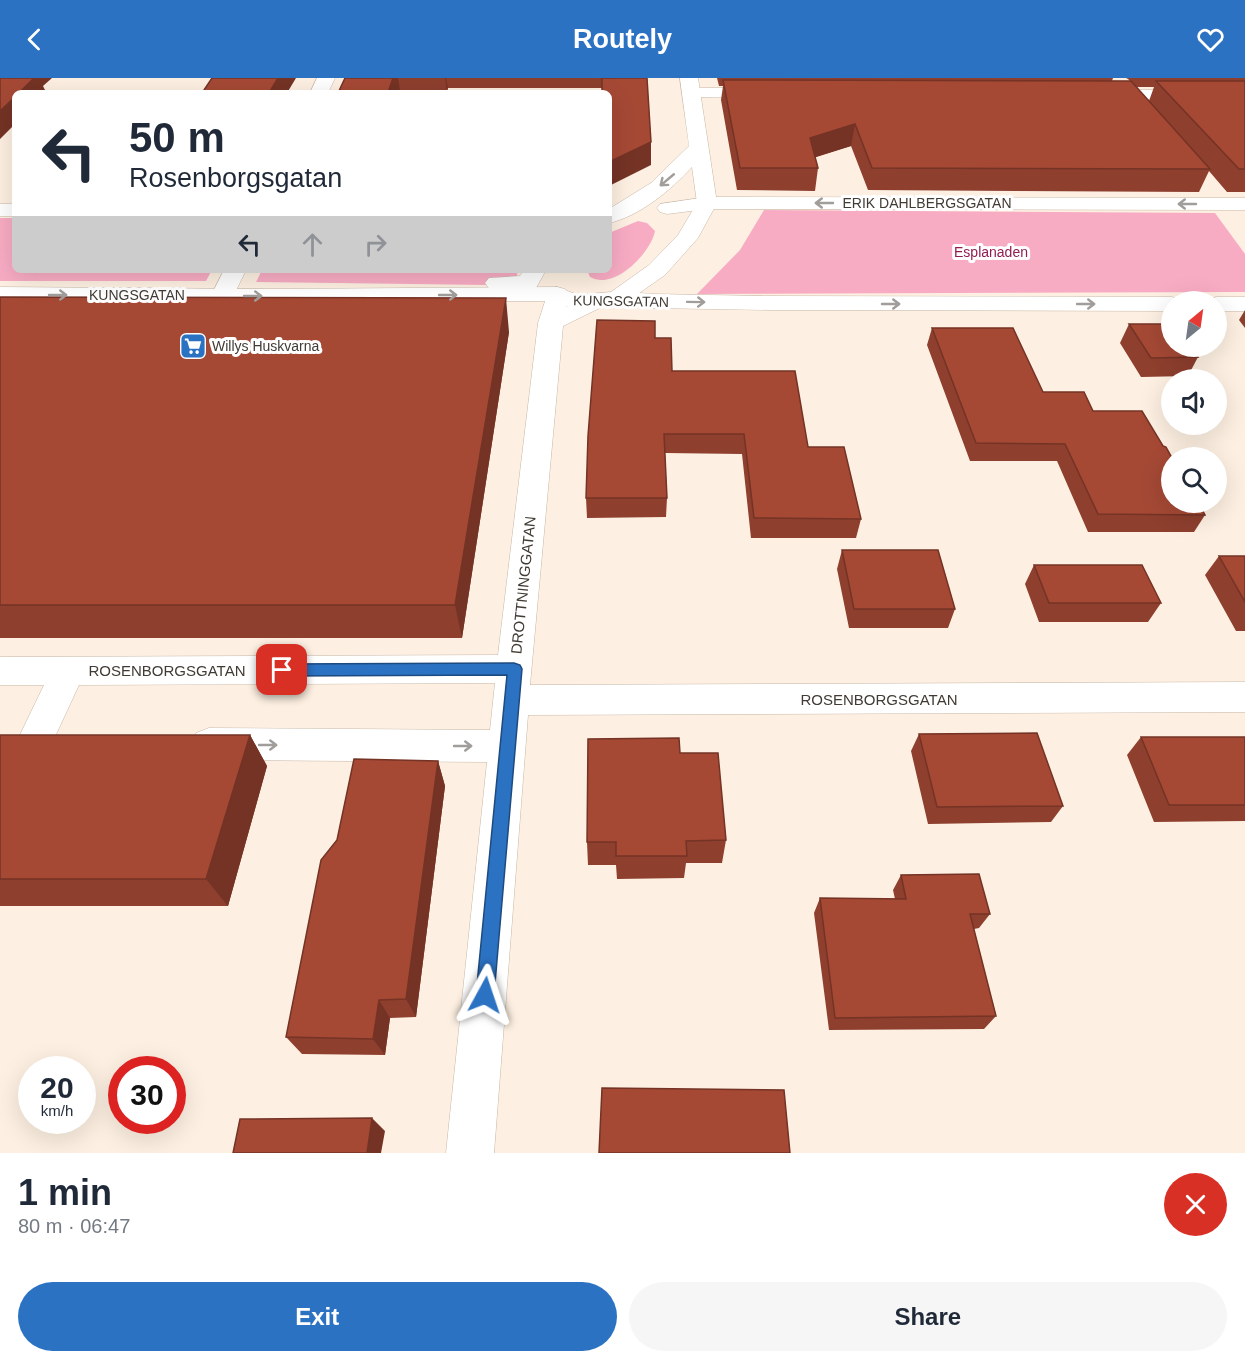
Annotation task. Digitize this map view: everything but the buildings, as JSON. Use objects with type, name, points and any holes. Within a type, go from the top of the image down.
[{"type":"street","points":[[1115,78],[1145,112]]},
{"type":"street","points":[[554,309],[608,299],[657,270],[687,238],[707,202],[690,85],[783,93]]},
{"type":"street","points":[[1082,95],[1245,95]]},
{"type":"street","points":[[619,209],[672,177],[699,147]]},
{"type":"street","points":[[1210,187],[1236,209]]},
{"type":"street","name":"ERIK DAHLBERGSGATAN","points":[[619,209],[667,208],[707,202],[1236,209]]},
{"type":"street","points":[[667,208],[686,217],[693,225]]},
{"type":"street","points":[[223,296],[234,273]]},
{"type":"street","points":[[497,283],[528,283],[533,273]]},
{"type":"street","name":"DROTTNINGGATAN","points":[[470,1153],[514,685],[556,288],[563,273]]},
{"type":"street","name":"KUNGSGATAN","points":[[0,294],[223,296],[554,309]]},
{"type":"street","name":"KUNGSGATAN","points":[[608,299],[770,303],[1161,304]]},
{"type":"street","points":[[1227,304],[1245,304]]},
{"type":"street","points":[[17,743],[68,670]]},
{"type":"street","name":"ROSENBORGSGATAN","points":[[0,671],[68,670],[514,685],[1245,697]]},
{"type":"street","points":[[17,743],[70,743]]},
{"type":"street","points":[[177,744],[508,746]]},
{"type":"green space","name":"Esplanaden","points":[[764,210],[1215,213],[1245,254],[1245,292],[697,294],[740,250]]},
{"type":"green space","points":[[0,218],[12,218],[12,273],[210,273],[206,281],[0,281]]},
{"type":"green space","points":[[638,221],[647,223],[655,231],[647,249],[630,268],[610,279],[600,280],[590,277],[588,273],[612,273],[612,232]]},
{"type":"green space","points":[[260,273],[517,273],[516,280],[488,280],[487,285],[256,282]]},
{"type":"place","name":"Willys Huskvarna","points":[[193,346]]},
{"type":"route","points":[[282,670],[514,669],[485,995]]}]
